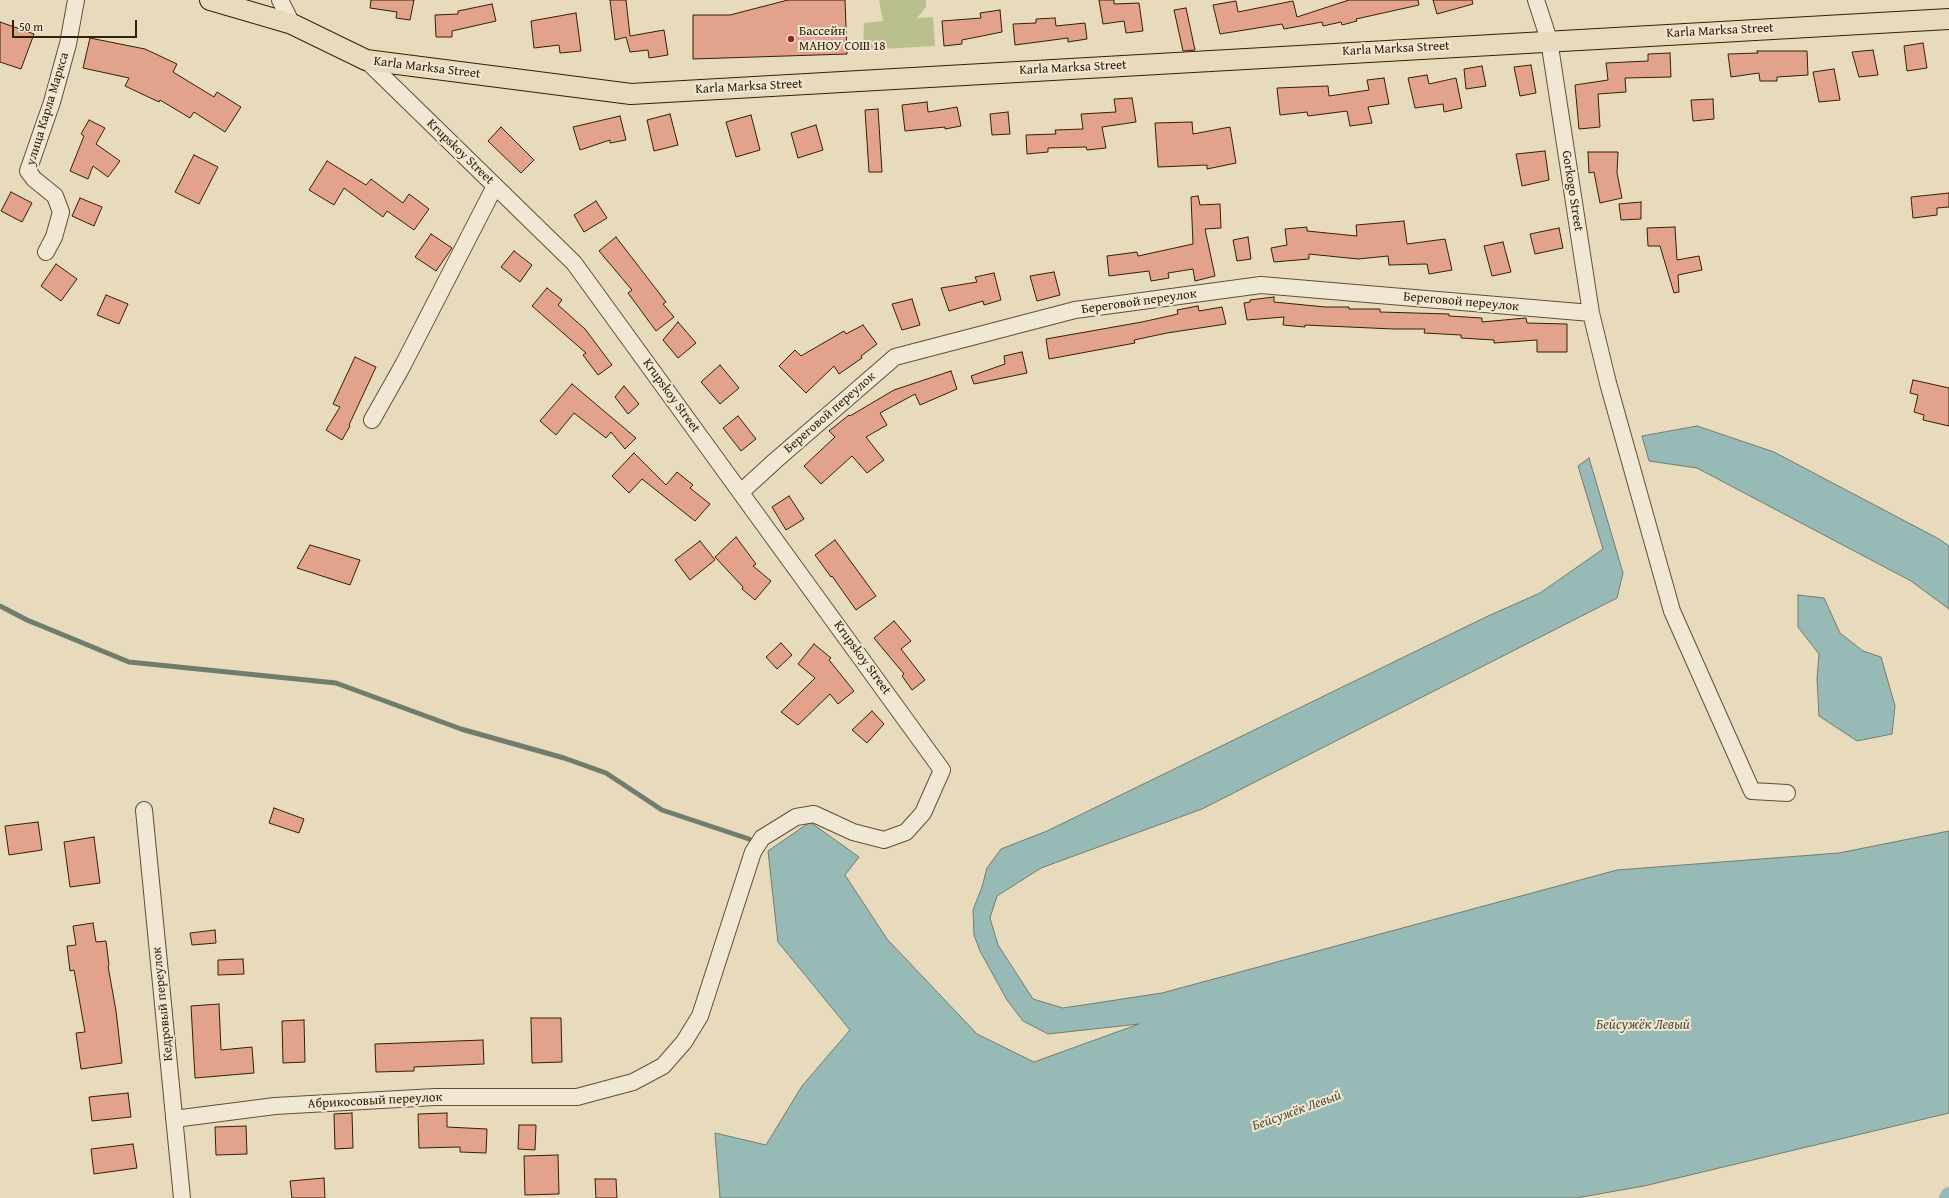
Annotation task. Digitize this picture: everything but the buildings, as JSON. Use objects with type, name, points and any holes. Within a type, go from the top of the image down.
[{"type":"main road","name":"Karla Marksa Street","points":[[210,0],[292,24],[366,60],[631,94],[1549,40],[1949,19]]},
{"type":"street","name":"улица Карла Маркса","points":[[46,252],[54,237],[61,212],[54,196],[28,171],[52,102],[66,51],[76,0]]},
{"type":"street","points":[[280,0],[292,24]]},
{"type":"street","name":"Gorkogo Street","points":[[1536,0],[1549,40],[1591,313],[1608,383],[1675,618],[1752,791],[1787,793]]},
{"type":"street","name":"Krupskoy Street","points":[[366,60],[574,264],[940,764]]},
{"type":"street","points":[[372,420],[403,365],[495,186]]},
{"type":"street","name":"Береговой переулок","points":[[741,492],[895,358],[1075,310],[1262,285],[1591,313]]},
{"type":"street","name":"Абрикосовый переулок","points":[[174,1119],[275,1106],[435,1097],[577,1096],[633,1082],[663,1066],[684,1042],[700,1016],[753,852],[762,838],[796,817],[814,814],[853,832],[884,840],[906,832],[923,813],[942,770],[940,764]]},
{"type":"street","name":"Кедровый переулок","points":[[144,810],[182,1198]]},
{"type":"green space","points":[[879,0],[926,0],[926,7],[917,18],[933,17],[935,46],[863,50],[864,23],[883,21]]},
{"type":"water","points":[[1697,426],[1774,452],[1939,539],[1949,546],[1949,609],[1911,581],[1697,468],[1649,461],[1642,436]]},
{"type":"water","name":"Бейсужёк Левый","points":[[1589,458],[1623,573],[1617,598],[1202,809],[1041,868],[997,896],[990,918],[998,945],[1033,999],[1063,1008],[1162,993],[1617,870],[1839,853],[1949,831],[1949,1113],[1644,1186],[1576,1198],[720,1198],[715,1133],[766,1145],[802,1086],[850,1030],[778,942],[768,851],[810,822],[859,857],[845,875],[887,939],[977,1034],[1034,1062],[1139,1024],[1048,1034],[1023,1021],[1007,1000],[980,951],[974,935],[973,910],[982,887],[987,868],[1001,849],[1047,831],[1488,616],[1540,593],[1603,549],[1578,466]]},
{"type":"water","points":[[1798,595],[1824,598],[1840,633],[1863,651],[1881,657],[1895,706],[1892,734],[1857,741],[1819,716],[1817,679],[1819,654],[1798,627]]},
{"type":"waterway","points":[[0,606],[27,620],[129,662],[336,683],[461,729],[564,758],[606,773],[662,810],[749,839]]},
{"type":"place","name":"Бассейн МАНОУ СОШ 18","points":[[791,39]]}]
